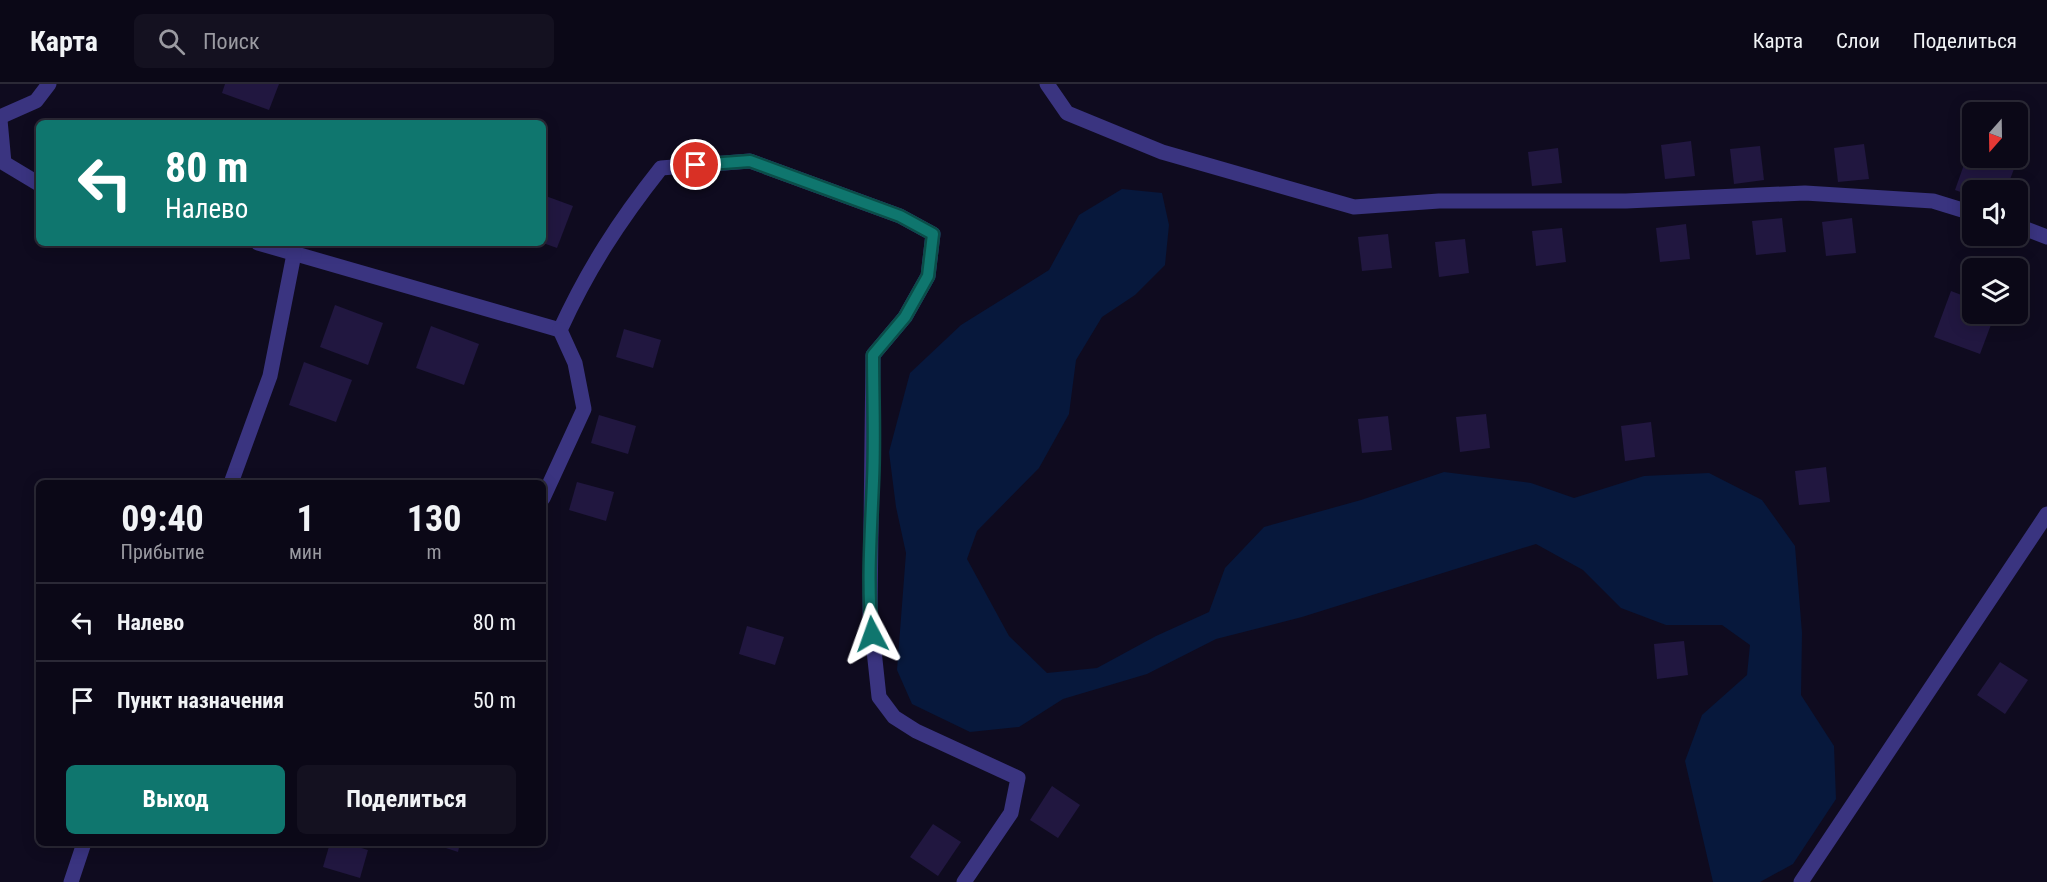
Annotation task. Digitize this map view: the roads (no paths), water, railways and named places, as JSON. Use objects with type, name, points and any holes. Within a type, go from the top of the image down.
[{"type":"street","points":[[36,182],[4,163],[0,118],[36,101],[49,84]]},
{"type":"street","points":[[1047,84],[1067,113],[1162,152],[1354,207],[1439,201],[1626,201],[1805,194],[1933,201],[1962,210]]},
{"type":"street","points":[[560,330],[581,286],[622,218],[661,168],[750,161],[900,216],[933,234],[928,276],[905,317],[873,355],[870,613],[879,697],[894,717],[916,731],[1018,778],[1011,813],[964,882]]},
{"type":"street","points":[[2028,230],[2047,237]]},
{"type":"street","points":[[268,246],[560,330],[575,363],[584,409],[546,491]]},
{"type":"street","points":[[232,480],[270,376],[294,254]]},
{"type":"street","points":[[1801,882],[2047,514]]},
{"type":"street","points":[[71,882],[83,846]]},
{"type":"water","points":[[1122,189],[1162,193],[1169,225],[1165,265],[1135,295],[1102,317],[1076,360],[1069,414],[1039,468],[977,531],[967,559],[1009,636],[1047,673],[1097,668],[1156,636],[1209,612],[1225,568],[1264,527],[1361,500],[1444,472],[1531,483],[1574,498],[1644,476],[1709,473],[1762,500],[1795,546],[1802,633],[1801,695],[1834,746],[1836,799],[1793,864],[1760,882],[1713,882],[1685,761],[1702,715],[1747,675],[1750,645],[1722,625],[1666,625],[1621,608],[1583,570],[1536,544],[1302,617],[1216,639],[1147,674],[1063,699],[1019,727],[970,732],[912,704],[897,670],[906,553],[896,507],[889,452],[910,373],[961,325],[1049,270],[1079,215]]}]
